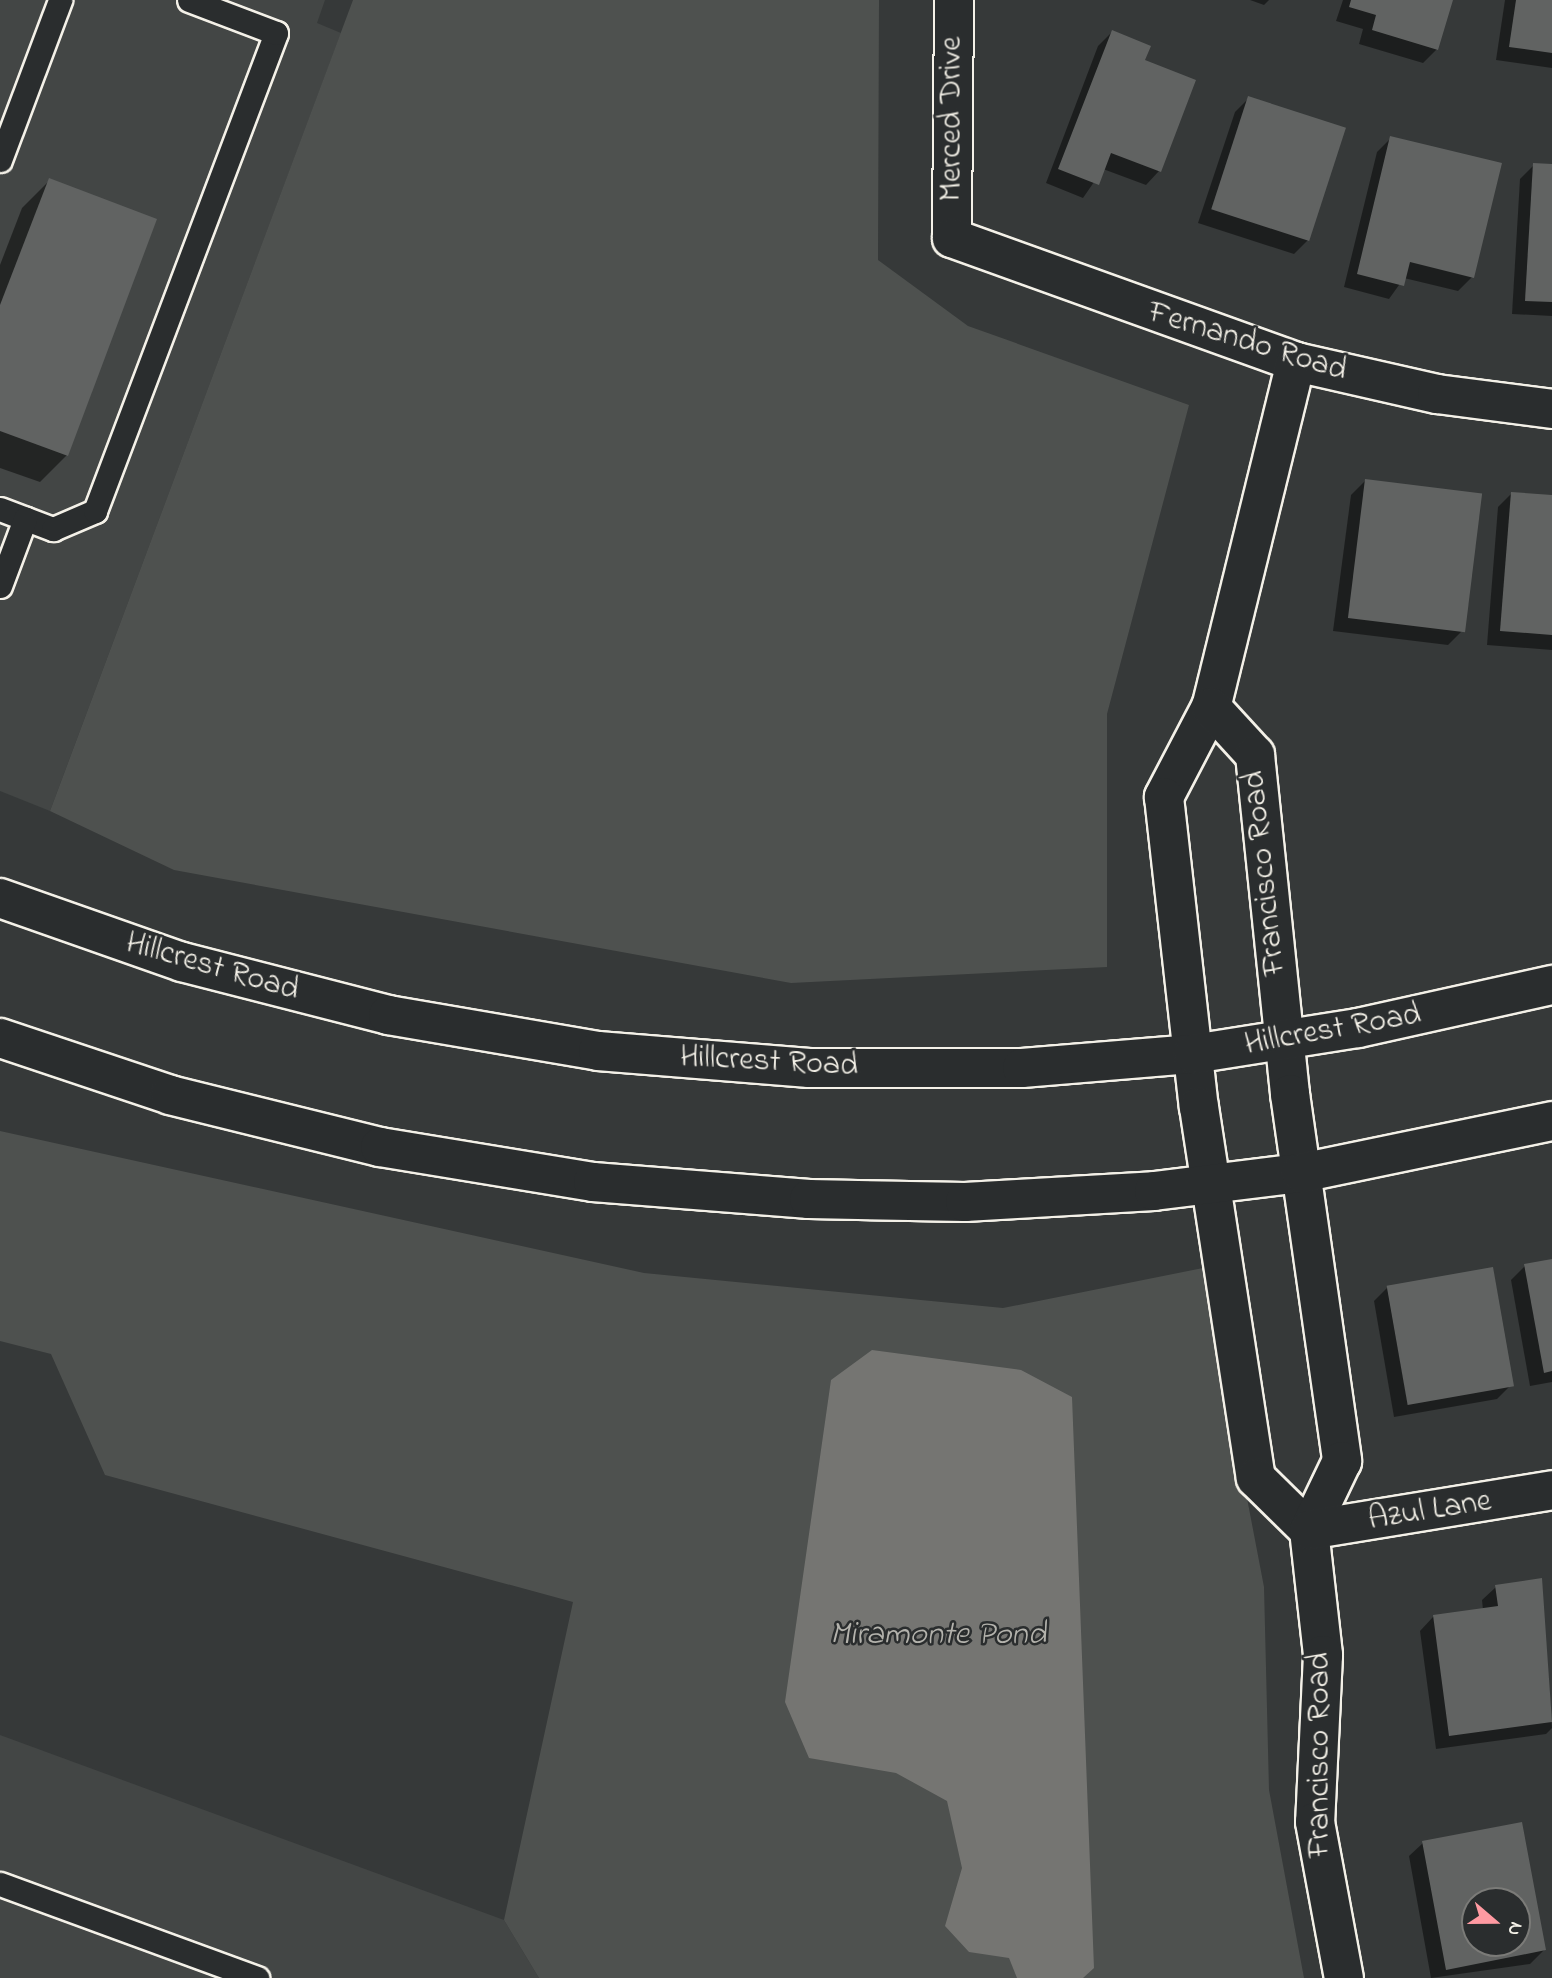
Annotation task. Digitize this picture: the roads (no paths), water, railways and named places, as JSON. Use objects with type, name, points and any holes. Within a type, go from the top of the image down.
[{"type":"street","name":"Merced Drive","points":[[952,238],[954,0]]},
{"type":"street","name":"Fernando Road","points":[[952,238],[1296,362],[1437,394],[1552,409]]},
{"type":"street","points":[[1296,362],[1211,707],[1164,797],[1193,1054],[1256,1478],[1308,1530]]},
{"type":"street","name":"Francisco Road","points":[[1211,707],[1255,755],[1283,1042],[1342,1461],[1308,1530],[1323,1655],[1315,1822],[1344,1978]]},
{"type":"street","name":"Hillcrest Road","points":[[0,898],[182,962],[284,990],[598,1051],[916,1070],[1193,1054],[1283,1042],[1552,985]]},
{"type":"street","points":[[0,1038],[275,1123],[593,1182],[809,1199],[965,1202],[1211,1185],[1301,1173],[1552,1121]]},
{"type":"street","name":"Azul Lane","points":[[1308,1530],[1552,1490]]},
{"type":"lane","points":[[0,159],[60,0]]},
{"type":"lane","points":[[0,509],[53,529],[95,511],[276,33],[189,0]]},
{"type":"lane","points":[[0,586],[25,519]]},
{"type":"lane","points":[[0,1884],[257,1978]]},
{"type":"water","name":"Miramonte Pond","points":[[872,1350],[1021,1370],[1072,1397],[1094,1968],[1083,1978],[1017,1978],[1009,1958],[969,1952],[945,1926],[962,1868],[947,1801],[896,1773],[809,1758],[785,1702],[831,1380]]}]
